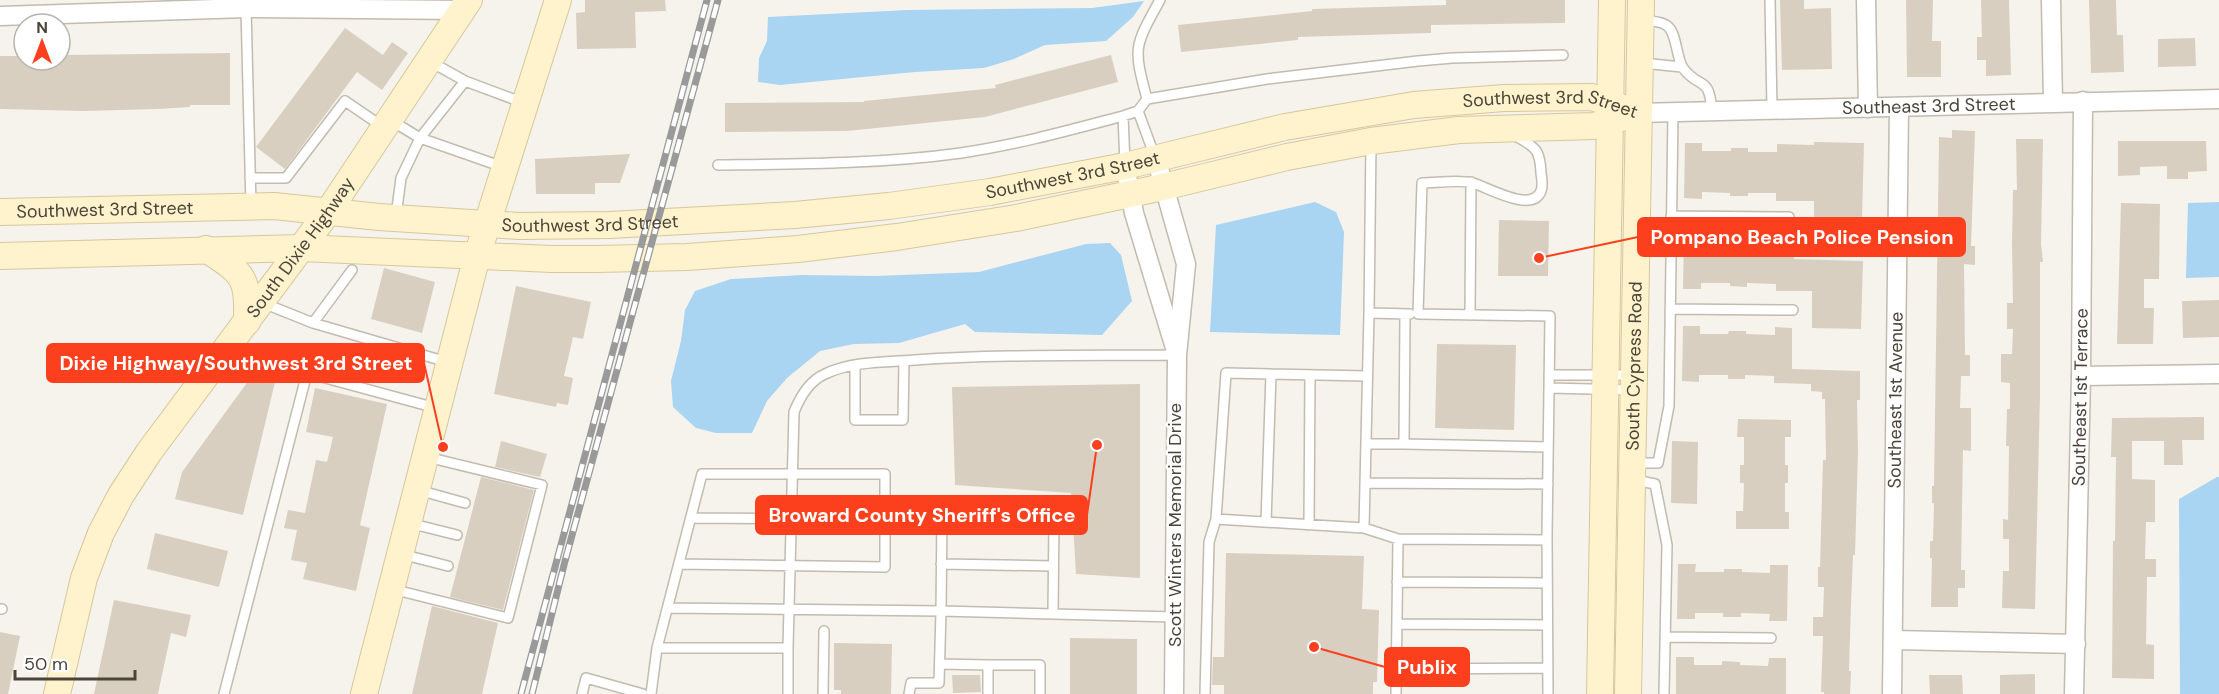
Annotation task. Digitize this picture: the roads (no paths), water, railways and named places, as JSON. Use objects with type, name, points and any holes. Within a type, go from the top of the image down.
[{"type":"street","points":[[364,694],[477,256],[558,0]]},
{"type":"street","name":"South Cypress Road","points":[[1600,694],[1612,0]]},
{"type":"street","points":[[1866,0],[1868,108]]},
{"type":"street","points":[[2051,0],[2053,102]]},
{"type":"street","points":[[0,16],[246,8],[466,5]]},
{"type":"street","name":"South Dixie Highway","points":[[57,694],[79,595],[101,533],[140,465],[328,212],[466,5]]},
{"type":"street","name":"South Cypress Road","points":[[1628,694],[1640,10]]},
{"type":"street","name":"Southwest 3rd Street","points":[[0,212],[251,206],[487,225],[609,225],[843,211],[990,192],[1125,166],[1285,127],[1414,105],[1548,97],[1592,97],[1610,112],[1638,113]]},
{"type":"street","name":"Southeast 3rd Street","points":[[1638,113],[2219,99]]},
{"type":"street","name":"Southeast 1st Terrace","points":[[2074,694],[2081,376],[2083,101]]},
{"type":"street","name":"Southeast 1st Avenue","points":[[1892,694],[1899,107]]},
{"type":"street","name":"Southwest 3rd Street","points":[[0,256],[301,248],[551,259],[687,257],[798,249],[973,225],[1130,194],[1287,157],[1371,141],[1418,134],[1502,128],[1594,126],[1610,112]]},
{"type":"street","name":"Scott Winters Memorial Drive","points":[[1156,158],[1186,264],[1177,355],[1174,694]]},
{"type":"street","name":"Scott Winters Memorial Drive","points":[[1125,166],[1130,194],[1177,355]]},
{"type":"street","points":[[206,249],[231,265],[241,275],[247,298],[254,312]]},
{"type":"street","points":[[2081,376],[2219,374]]},
{"type":"street","points":[[1893,640],[2076,644]]},
{"type":"lane","points":[[1148,99],[1138,65],[1138,46],[1140,36],[1160,0]]},
{"type":"lane","points":[[1770,0],[1772,110]]},
{"type":"lane","points":[[246,8],[251,206]]},
{"type":"lane","points":[[1640,10],[1666,24],[1671,30],[1682,67]]},
{"type":"lane","points":[[718,165],[893,160],[961,153],[998,147],[1123,116],[1138,111],[1148,99],[1267,79],[1452,58],[1563,55]]},
{"type":"lane","points":[[430,62],[465,81],[525,104]]},
{"type":"lane","points":[[1639,63],[1682,67],[1707,86],[1710,92],[1712,112]]},
{"type":"lane","points":[[396,218],[401,178],[420,138],[465,81]]},
{"type":"lane","points":[[250,178],[286,178],[345,101],[387,124],[420,138],[505,168]]},
{"type":"lane","points":[[1138,111],[1156,158]]},
{"type":"lane","points":[[1632,472],[1658,463],[1668,406],[1673,112]]},
{"type":"lane","points":[[1123,116],[1125,166]]},
{"type":"lane","points":[[1418,314],[1422,183],[1471,182],[1522,200],[1531,200],[1539,195],[1542,189],[1541,161],[1536,147],[1502,128]]},
{"type":"lane","points":[[1364,528],[1371,141]]},
{"type":"lane","points":[[1470,315],[1471,182]]},
{"type":"lane","points":[[1671,216],[1789,217]]},
{"type":"lane","points":[[313,323],[351,270]]},
{"type":"lane","points":[[1670,309],[1793,310]]},
{"type":"lane","points":[[254,312],[313,323],[450,363]]},
{"type":"lane","points":[[1369,313],[1550,316],[1547,540],[1548,694]]},
{"type":"lane","points":[[1404,444],[1406,314]]},
{"type":"lane","points":[[225,351],[438,409]]},
{"type":"lane","points":[[788,694],[794,412],[799,399],[808,387],[822,375],[839,368],[904,361],[976,356],[1177,355]]},
{"type":"lane","points":[[855,366],[855,420],[903,420],[904,361]]},
{"type":"lane","points":[[224,694],[307,373]]},
{"type":"lane","points":[[1205,694],[1209,542],[1216,519],[1226,373],[1367,376]]},
{"type":"lane","points":[[1266,522],[1271,374]]},
{"type":"lane","points":[[1309,525],[1310,375]]},
{"type":"lane","points":[[1549,375],[1606,383],[1634,382]]},
{"type":"lane","points":[[1549,388],[1634,382]]},
{"type":"lane","points":[[1366,444],[1548,447]]},
{"type":"lane","points":[[392,589],[508,618],[542,485],[426,457]]},
{"type":"lane","points":[[1632,472],[1655,484],[1667,545],[1664,694]]},
{"type":"lane","points":[[651,694],[657,648],[702,474],[885,474],[885,567],[679,564]]},
{"type":"lane","points":[[1365,483],[1548,484]]},
{"type":"lane","points":[[418,490],[465,503]]},
{"type":"lane","points":[[939,694],[942,517],[1054,519],[1053,614]]},
{"type":"lane","points":[[691,518],[885,519]]},
{"type":"lane","points":[[1216,519],[1364,528],[1398,539],[1547,540]]},
{"type":"lane","points":[[409,523],[457,535]]},
{"type":"lane","points":[[1396,694],[1398,539]]},
{"type":"lane","points":[[401,554],[448,566]]},
{"type":"lane","points":[[941,564],[1053,566]]},
{"type":"lane","points":[[1397,582],[1547,583]]},
{"type":"lane","points":[[668,608],[941,611],[1175,617]]},
{"type":"lane","points":[[1397,624],[1548,625]]},
{"type":"lane","points":[[823,694],[824,631]]},
{"type":"lane","points":[[1665,637],[1770,638]]},
{"type":"lane","points":[[657,648],[788,648]]},
{"type":"lane","points":[[940,664],[1040,665],[1040,694]]},
{"type":"lane","points":[[988,665],[988,694]]},
{"type":"lane","points":[[1396,669],[1548,668]]},
{"type":"lane","points":[[582,694],[586,678],[643,694]]},
{"type":"lane","points":[[909,694],[911,683],[939,683]]},
{"type":"water","points":[[1144,1],[1133,17],[1106,41],[1045,45],[1014,59],[984,68],[780,85],[758,82],[759,58],[767,41],[768,17],[908,10],[1092,8]]},
{"type":"water","points":[[1315,202],[1336,212],[1344,232],[1340,335],[1210,332],[1216,225]]},
{"type":"water","points":[[2219,202],[2219,277],[2186,278],[2188,203]]},
{"type":"water","points":[[1110,243],[1121,255],[1132,301],[1102,335],[975,332],[965,324],[899,343],[854,344],[820,351],[787,378],[767,401],[752,433],[716,433],[696,428],[673,407],[671,381],[681,341],[685,310],[695,291],[731,279],[802,275],[876,276],[979,272],[1086,244]]},
{"type":"water","points":[[2219,477],[2219,694],[2180,694],[2179,499]]},
{"type":"railway","points":[[521,694],[707,0]]},
{"type":"railway","points":[[532,694],[565,561],[718,0]]},
{"type":"place","name":"Pompano Beach Police Pension","points":[[1539,258]]},
{"type":"place","name":"Broward County Sheriff's Office","points":[[1097,445]]},
{"type":"place","name":"Dixie Highway/Southwest 3rd Street","points":[[443,447]]},
{"type":"place","name":"Publix","points":[[1314,647]]}]
